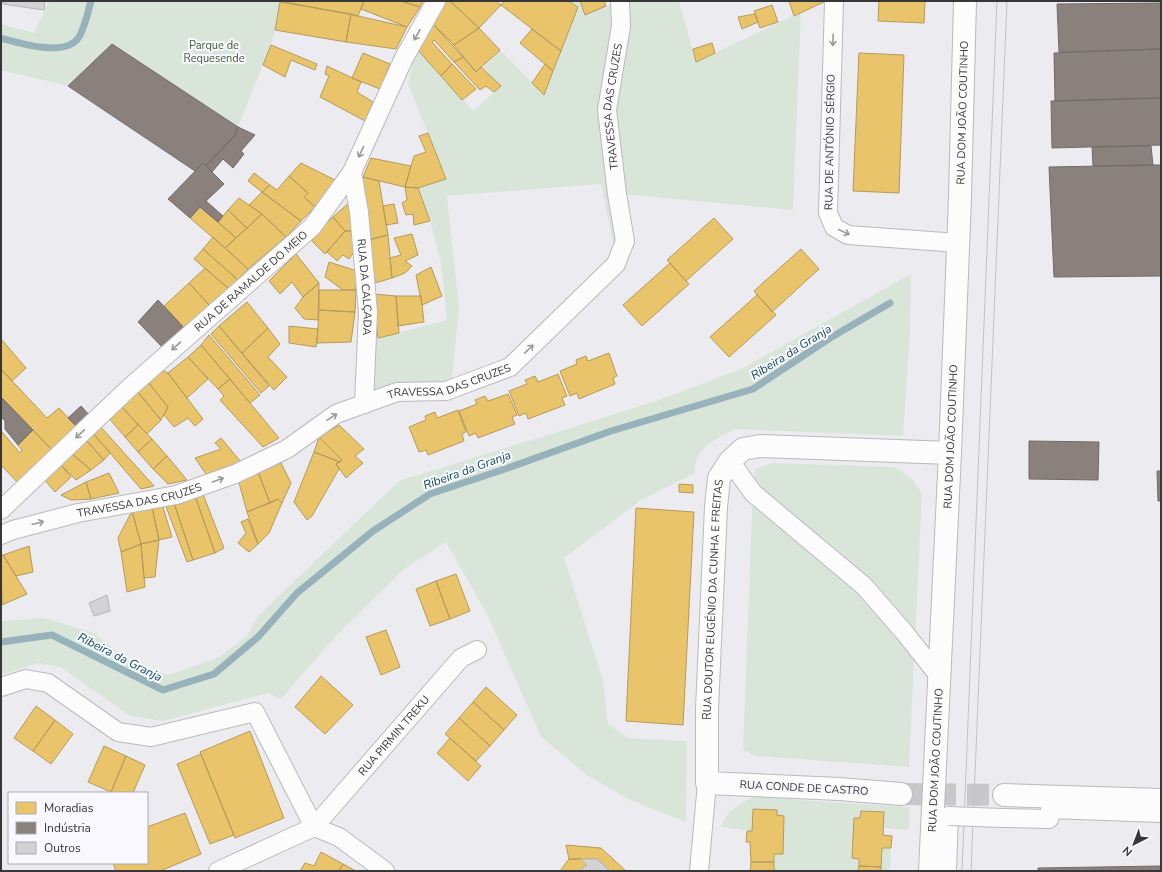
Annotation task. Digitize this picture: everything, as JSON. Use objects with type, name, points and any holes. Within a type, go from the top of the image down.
[{"type":"street","name":"RUA DE RAMALDE DO MEIO","points":[[1,510],[128,388],[312,227],[352,172],[404,58],[436,1]]},
{"type":"street","name":"TRAVESSA DAS CRUZES","points":[[1,535],[12,530],[78,513],[176,495],[235,474],[287,449],[336,414],[397,392],[446,391],[510,367],[616,264],[625,241],[617,194],[607,110],[621,26],[620,1]]},
{"type":"street","name":"RUA DE ANTÓNIO SÉRGIO","points":[[834,1],[828,213],[834,226],[848,235],[958,243]]},
{"type":"street","name":"RUA DOM JOÃO COUTINHO","points":[[930,871],[950,453],[965,1]]},
{"type":"street","name":"RUA DA CALÇADA","points":[[352,172],[359,212],[368,312],[364,404]]},
{"type":"street","name":"RUA DOUTOR EUGÉNIO DA CUNHA E FREITAS","points":[[699,871],[707,784],[707,709],[716,507],[719,478],[730,461],[743,450],[760,446],[950,453]]},
{"type":"street","points":[[730,461],[753,493],[864,586],[904,632],[939,676]]},
{"type":"street","name":"RUA PIRMIN TREKU","points":[[314,827],[461,658],[478,650]]},
{"type":"street","points":[[1,687],[26,679],[48,683],[118,732],[151,737],[255,712],[314,827],[339,837],[385,871]]},
{"type":"street","name":"RUA CONDE DE CASTRO","points":[[707,784],[839,789],[901,794]]},
{"type":"street","points":[[1004,795],[1161,800]]},
{"type":"street","points":[[947,871],[949,816],[1049,819],[1050,809],[1161,813]]},
{"type":"street","points":[[218,871],[314,827]]},
{"type":"green space","name":"Parque de Requesende","points":[[49,1],[280,1],[271,45],[238,127],[112,44],[68,86],[1,70],[1,24],[34,33]]},
{"type":"green space","points":[[568,1],[580,1],[585,14],[606,6],[620,3],[620,1],[679,1],[696,62],[801,12],[793,210],[621,194],[610,110],[618,47],[607,110],[617,194],[625,241],[616,264],[510,367],[446,391],[397,392],[364,404],[367,340],[447,320],[441,263],[430,221],[418,188],[446,178],[408,84],[416,48],[473,111],[501,86],[483,68],[500,50],[544,95],[578,7]],"holes":[[[601,184],[614,247],[608,264],[503,362],[452,379],[459,308],[447,196]]]},
{"type":"green space","points":[[911,274],[910,333],[903,436],[735,429],[714,440],[702,451],[695,465],[695,473],[641,500],[564,558],[603,680],[608,724],[628,738],[687,741],[686,822],[630,800],[587,775],[541,737],[487,614],[446,542],[404,569],[335,637],[281,699],[268,693],[163,721],[130,716],[60,667],[38,663],[1,675],[1,621],[44,618],[94,633],[127,659],[168,675],[218,658],[247,636],[258,616],[399,481],[657,401],[743,368]]},
{"type":"green space","points":[[773,463],[895,467],[913,480],[922,494],[909,767],[755,756],[743,750],[755,469]]},
{"type":"green space","points":[[755,796],[910,807],[909,830],[884,828],[884,812],[861,811],[860,818],[854,818],[852,858],[859,859],[858,871],[774,870],[774,854],[783,854],[784,816],[777,815],[752,831],[721,827],[730,811]]},
{"type":"green space","points":[[882,848],[891,848],[890,871],[881,871]]},
{"type":"building: Moradias","points":[[280,1],[364,1],[358,16]]},
{"type":"building: Moradias","points":[[364,1],[401,1],[420,7],[407,27],[361,9]]},
{"type":"building: Moradias","points":[[401,1],[423,1],[420,7]]},
{"type":"building: Moradias","points":[[443,1],[450,1],[479,28],[454,45],[431,22]]},
{"type":"building: Moradias","points":[[450,1],[496,1],[501,5],[479,28]]},
{"type":"building: Moradias","points":[[504,1],[568,1],[578,7],[561,51],[501,5]]},
{"type":"building: Moradias","points":[[580,1],[604,1],[606,6],[585,15]]},
{"type":"building: Moradias","points":[[789,1],[826,1],[794,16]]},
{"type":"building: Moradias","points":[[879,1],[925,1],[924,23],[878,21]]},
{"type":"building: Moradias","points":[[280,2],[351,14],[346,42],[275,30]]},
{"type":"building: Moradias","points":[[772,5],[778,22],[760,28],[754,11]]},
{"type":"building: Moradias","points":[[351,14],[407,27],[396,49],[346,42]]},
{"type":"building: Moradias","points":[[755,14],[758,22],[742,29],[738,17]]},
{"type":"building: Moradias","points":[[431,22],[463,57],[454,62],[434,40],[432,42],[452,64],[441,76],[416,48]]},
{"type":"building: Moradias","points":[[479,28],[500,50],[476,72],[454,45]]},
{"type":"building: Moradias","points":[[532,29],[561,51],[553,71],[520,43]]},
{"type":"building: Moradias","points":[[712,43],[715,53],[696,62],[693,49]]},
{"type":"building: Moradias","points":[[271,45],[317,64],[315,70],[291,60],[285,77],[263,65]]},
{"type":"building: Moradias","points":[[363,53],[390,64],[380,89],[352,78]]},
{"type":"building: Moradias","points":[[859,53],[904,55],[899,193],[853,191]]},
{"type":"building: Moradias","points":[[463,57],[476,72],[481,67],[501,86],[494,92],[486,86],[480,90],[454,62]]},
{"type":"building: Moradias","points":[[452,64],[476,89],[462,100],[441,76]]},
{"type":"building: Moradias","points":[[545,64],[553,71],[544,95],[532,83]]},
{"type":"building: Moradias","points":[[327,66],[361,82],[357,92],[373,102],[365,121],[320,97],[329,76],[325,74]]},
{"type":"building: Moradias","points":[[428,133],[446,179],[418,188],[405,187],[414,156],[426,152],[419,136]]},
{"type":"building: Moradias","points":[[371,158],[411,166],[405,187],[363,177]]},
{"type":"building: Moradias","points":[[301,163],[337,181],[315,207],[304,197],[308,193],[289,176]]},
{"type":"building: Moradias","points":[[254,173],[270,185],[262,192],[248,181]]},
{"type":"building: Moradias","points":[[289,176],[308,193],[304,197],[315,207],[301,221],[262,192],[270,185],[277,190]]},
{"type":"building: Moradias","points":[[363,177],[379,181],[388,235],[368,240],[361,186]]},
{"type":"building: Moradias","points":[[405,187],[418,188],[430,221],[414,225],[413,214],[406,215],[402,203],[407,200]]},
{"type":"building: Moradias","points":[[262,192],[301,221],[286,237],[262,214],[249,205]]},
{"type":"building: Moradias","points":[[239,198],[262,214],[247,228],[228,210]]},
{"type":"building: Moradias","points":[[351,201],[352,231],[345,231],[333,217]]},
{"type":"building: Moradias","points":[[394,204],[398,223],[386,225],[383,206]]},
{"type":"building: Moradias","points":[[200,207],[236,238],[225,248],[190,218]]},
{"type":"building: Moradias","points":[[228,210],[247,228],[236,238],[218,222]]},
{"type":"building: Moradias","points":[[262,214],[286,237],[248,269],[225,248]]},
{"type":"building: Moradias","points":[[333,217],[345,231],[325,254],[309,238]]},
{"type":"building: Moradias","points":[[714,218],[733,239],[686,281],[667,260]]},
{"type":"building: Moradias","points":[[345,231],[352,231],[355,251],[349,259],[343,255],[337,261],[327,252]]},
{"type":"building: Moradias","points":[[412,234],[418,255],[405,261],[412,266],[405,273],[392,278],[390,258],[401,255],[394,238]]},
{"type":"building: Moradias","points":[[388,235],[392,278],[372,284],[368,240]]},
{"type":"building: Moradias","points":[[213,237],[248,269],[238,280],[203,249]]},
{"type":"building: Moradias","points":[[203,249],[238,280],[229,289],[194,259]]},
{"type":"building: Moradias","points":[[801,249],[819,269],[772,312],[754,291]]},
{"type":"building: Moradias","points":[[296,254],[319,283],[303,297],[292,282],[280,294],[269,281]]},
{"type":"building: Moradias","points":[[329,262],[357,271],[356,290],[343,290],[325,277]]},
{"type":"building: Moradias","points":[[670,263],[689,284],[642,326],[623,305]]},
{"type":"building: Moradias","points":[[431,267],[442,296],[422,305],[416,275]]},
{"type":"building: Moradias","points":[[205,268],[229,289],[210,306],[189,283]]},
{"type":"building: Moradias","points":[[189,283],[210,306],[186,330],[164,306]]},
{"type":"building: Moradias","points":[[319,283],[318,320],[304,319],[295,308],[303,297]]},
{"type":"building: Moradias","points":[[319,290],[356,290],[355,312],[319,310]]},
{"type":"building: Moradias","points":[[373,294],[396,296],[399,333],[378,338]]},
{"type":"building: Moradias","points":[[757,295],[776,315],[729,357],[710,337]]},
{"type":"building: Moradias","points":[[396,296],[421,296],[424,322],[398,326]]},
{"type":"building: Moradias","points":[[247,302],[268,328],[242,353],[219,326]]},
{"type":"building: Moradias","points":[[319,310],[355,312],[351,342],[317,343]]},
{"type":"building: Moradias","points":[[219,326],[269,386],[261,393],[211,334]]},
{"type":"building: Moradias","points":[[289,326],[318,329],[316,347],[289,343]]},
{"type":"building: Moradias","points":[[268,328],[280,344],[268,357],[287,377],[274,390],[242,353]]},
{"type":"building: Moradias","points":[[209,335],[260,395],[250,403],[201,345]]},
{"type":"building: Moradias","points":[[1,340],[26,368],[12,381],[1,369]]},
{"type":"building: Moradias","points":[[201,345],[230,379],[218,389],[188,357]]},
{"type":"building: Moradias","points":[[609,353],[617,376],[613,378],[615,384],[579,399],[577,393],[570,396],[560,371],[577,364],[576,360],[586,356],[588,361]]},
{"type":"building: Moradias","points":[[188,357],[208,379],[187,398],[168,373]]},
{"type":"building: Moradias","points":[[1,369],[47,418],[59,408],[78,428],[53,451],[1,397]]},
{"type":"building: Moradias","points":[[160,369],[168,373],[203,419],[195,426],[188,418],[174,427],[164,415],[168,407],[148,382]]},
{"type":"building: Moradias","points":[[558,374],[567,396],[562,398],[565,405],[528,419],[526,413],[519,416],[509,391],[527,384],[525,380],[535,376],[538,382]]},
{"type":"building: Moradias","points":[[230,379],[279,438],[263,447],[220,400],[224,396],[218,389]]},
{"type":"building: Moradias","points":[[148,382],[168,407],[161,420],[137,391]]},
{"type":"building: Moradias","points":[[137,391],[161,420],[147,434],[121,406]]},
{"type":"building: Moradias","points":[[508,394],[517,415],[512,417],[515,424],[478,438],[476,433],[469,436],[459,411],[477,404],[475,400],[485,396],[488,401]]},
{"type":"building: Moradias","points":[[121,406],[138,425],[125,437],[108,417]]},
{"type":"building: Moradias","points":[[458,410],[466,432],[462,434],[464,441],[428,455],[426,450],[419,452],[409,427],[426,420],[425,416],[435,412],[437,418]]},
{"type":"building: Moradias","points":[[99,425],[154,486],[141,489],[92,432]]},
{"type":"building: Moradias","points":[[138,425],[152,439],[138,452],[125,437]]},
{"type":"building: Moradias","points":[[339,425],[364,449],[355,456],[363,463],[346,478],[336,464],[342,460],[319,437]]},
{"type":"building: Moradias","points":[[33,430],[53,451],[19,484],[1,465],[1,431],[20,453],[22,450],[18,445]]},
{"type":"building: Moradias","points":[[92,432],[110,453],[104,460],[85,439]]},
{"type":"building: Moradias","points":[[319,437],[342,460],[340,462],[314,452]]},
{"type":"building: Moradias","points":[[221,438],[241,462],[206,474],[195,458],[221,449],[215,443]]},
{"type":"building: Moradias","points":[[85,439],[104,460],[91,470],[70,452]]},
{"type":"building: Moradias","points":[[152,439],[167,456],[153,469],[138,452]]},
{"type":"building: Moradias","points":[[70,452],[91,470],[76,480],[59,463]]},
{"type":"building: Moradias","points":[[314,452],[340,462],[336,464],[339,469],[312,516],[307,520],[294,502]]},
{"type":"building: Moradias","points":[[167,456],[187,480],[168,484],[153,469]]},
{"type":"building: Moradias","points":[[59,463],[71,477],[55,492],[43,478]]},
{"type":"building: Moradias","points":[[281,463],[291,483],[282,503],[278,499],[270,503],[258,472]]},
{"type":"building: Moradias","points":[[258,472],[270,503],[247,512],[238,479]]},
{"type":"building: Moradias","points":[[109,473],[119,493],[91,499],[86,482]]},
{"type":"building: Moradias","points":[[86,482],[91,499],[71,500],[61,495]]},
{"type":"building: Moradias","points":[[679,484],[693,485],[693,493],[679,492]]},
{"type":"building: Moradias","points":[[201,489],[224,548],[215,553],[194,493]]},
{"type":"building: Moradias","points":[[194,493],[215,553],[193,560],[173,500]]},
{"type":"building: Moradias","points":[[278,499],[282,503],[269,533],[258,544],[247,512]]},
{"type":"building: Moradias","points":[[173,500],[193,560],[187,562],[165,504]]},
{"type":"building: Moradias","points":[[162,504],[172,537],[159,540],[152,507]]},
{"type":"building: Moradias","points":[[152,507],[159,540],[141,544],[132,511]]},
{"type":"building: Moradias","points":[[636,508],[694,512],[683,725],[626,721]]},
{"type":"building: Moradias","points":[[132,511],[141,544],[121,552],[118,538]]},
{"type":"building: Moradias","points":[[248,519],[258,544],[249,552],[238,543],[246,533],[241,522]]},
{"type":"building: Moradias","points":[[159,540],[155,577],[144,578],[141,544]]},
{"type":"building: Moradias","points":[[141,544],[145,587],[127,592],[121,552]]},
{"type":"building: Moradias","points":[[29,546],[33,572],[16,576],[3,555]]},
{"type":"building: Moradias","points":[[3,555],[27,594],[2,605],[1,556]]},
{"type":"building: Moradias","points":[[456,574],[470,611],[450,619],[436,581]]},
{"type":"building: Moradias","points":[[436,581],[450,619],[430,626],[416,589]]},
{"type":"building: Moradias","points":[[386,630],[400,667],[381,675],[366,637]]},
{"type":"building: Moradias","points":[[321,676],[353,705],[325,734],[295,707]]},
{"type":"building: Moradias","points":[[486,687],[517,715],[504,730],[473,702]]},
{"type":"building: Moradias","points":[[473,702],[504,730],[490,746],[459,718]]},
{"type":"building: Moradias","points":[[36,706],[55,720],[33,751],[14,738]]},
{"type":"building: Moradias","points":[[459,718],[490,746],[476,761],[445,734]]},
{"type":"building: Moradias","points":[[55,720],[73,734],[51,764],[33,751]]},
{"type":"building: Moradias","points":[[250,731],[284,818],[235,838],[200,752]]},
{"type":"building: Moradias","points":[[450,738],[481,766],[468,781],[437,753]]},
{"type":"building: Moradias","points":[[104,746],[126,756],[111,792],[88,782]]},
{"type":"building: Moradias","points":[[201,754],[234,835],[210,844],[177,764]]},
{"type":"building: Moradias","points":[[126,756],[145,765],[133,792],[111,792]]},
{"type":"building: Moradias","points":[[753,809],[777,810],[777,815],[784,816],[783,854],[774,854],[774,862],[751,862],[750,842],[746,842],[747,831],[752,831]]},
{"type":"building: Moradias","points":[[861,811],[884,812],[883,835],[892,836],[891,848],[882,848],[881,867],[859,866],[859,859],[852,858],[854,818],[860,818]]},
{"type":"building: Moradias","points":[[185,813],[201,854],[160,871],[116,871],[113,864],[148,864],[148,827]]},
{"type":"building: Moradias","points":[[566,845],[601,848],[626,871],[610,871],[597,859],[569,859]]},
{"type":"building: Moradias","points":[[321,852],[343,864],[339,871],[300,871],[305,863],[314,866]]},
{"type":"building: Moradias","points":[[569,859],[581,859],[587,865],[581,869],[583,871],[560,871]]},
{"type":"building: Moradias","points":[[751,862],[774,862],[774,870],[781,871],[750,871]]},
{"type":"building: Moradias","points":[[343,864],[356,871],[339,871]]},
{"type":"building: Moradias","points":[[859,866],[881,867],[881,871],[858,871]]},
{"type":"building: Indústria","points":[[1161,1],[1161,49],[1059,52],[1057,4],[1160,3]]},
{"type":"building: Indústria","points":[[112,44],[238,127],[235,135],[206,166],[203,163],[195,171],[68,86]]},
{"type":"building: Indústria","points":[[1161,49],[1161,98],[1055,101],[1054,53]]},
{"type":"building: Indústria","points":[[1161,98],[1161,145],[1052,148],[1051,101]]},
{"type":"building: Indústria","points":[[238,127],[255,135],[241,151],[244,154],[233,168],[223,159],[212,172],[206,166],[235,135]]},
{"type":"building: Indústria","points":[[1151,146],[1153,165],[1093,166],[1092,147]]},
{"type":"building: Indústria","points":[[203,163],[224,184],[206,201],[223,216],[218,222],[200,207],[190,218],[168,199]]},
{"type":"building: Indústria","points":[[1161,165],[1161,276],[1054,277],[1049,167]]},
{"type":"building: Indústria","points":[[158,300],[186,330],[165,350],[138,322]]},
{"type":"building: Indústria","points":[[1,397],[33,430],[18,445],[5,429],[5,421],[1,417]]},
{"type":"building: Indústria","points":[[81,406],[90,416],[78,428],[68,418]]},
{"type":"building: Indústria","points":[[1029,441],[1099,442],[1098,480],[1029,479]]},
{"type":"building: Indústria","points":[[1157,471],[1161,471],[1161,501],[1158,501]]},
{"type":"building: Indústria","points":[[1161,866],[1161,871],[1038,871],[1038,868]]},
{"type":"building: Outros","points":[[3,1],[45,1],[44,10],[3,4]]},
{"type":"building: Outros","points":[[107,595],[110,611],[94,616],[89,603]]},
{"type":"building: Outros","points":[[581,859],[597,859],[610,871],[583,871],[581,869],[587,865]]},
{"type":"waterway","name":"Ribeira da Granja","points":[[1,38],[42,47],[64,47],[73,43],[79,37],[91,1]]},
{"type":"waterway","name":"Ribeira da Granja","points":[[1,642],[52,635],[163,690],[214,674],[258,637],[297,593],[373,531],[430,494],[611,431],[753,389],[830,338],[890,303]]},
{"type":"tunnel","points":[[901,794],[1004,795]]},
{"type":"tram line","points":[[962,871],[997,1]]},
{"type":"tram line","points":[[971,871],[1007,1]]}]
